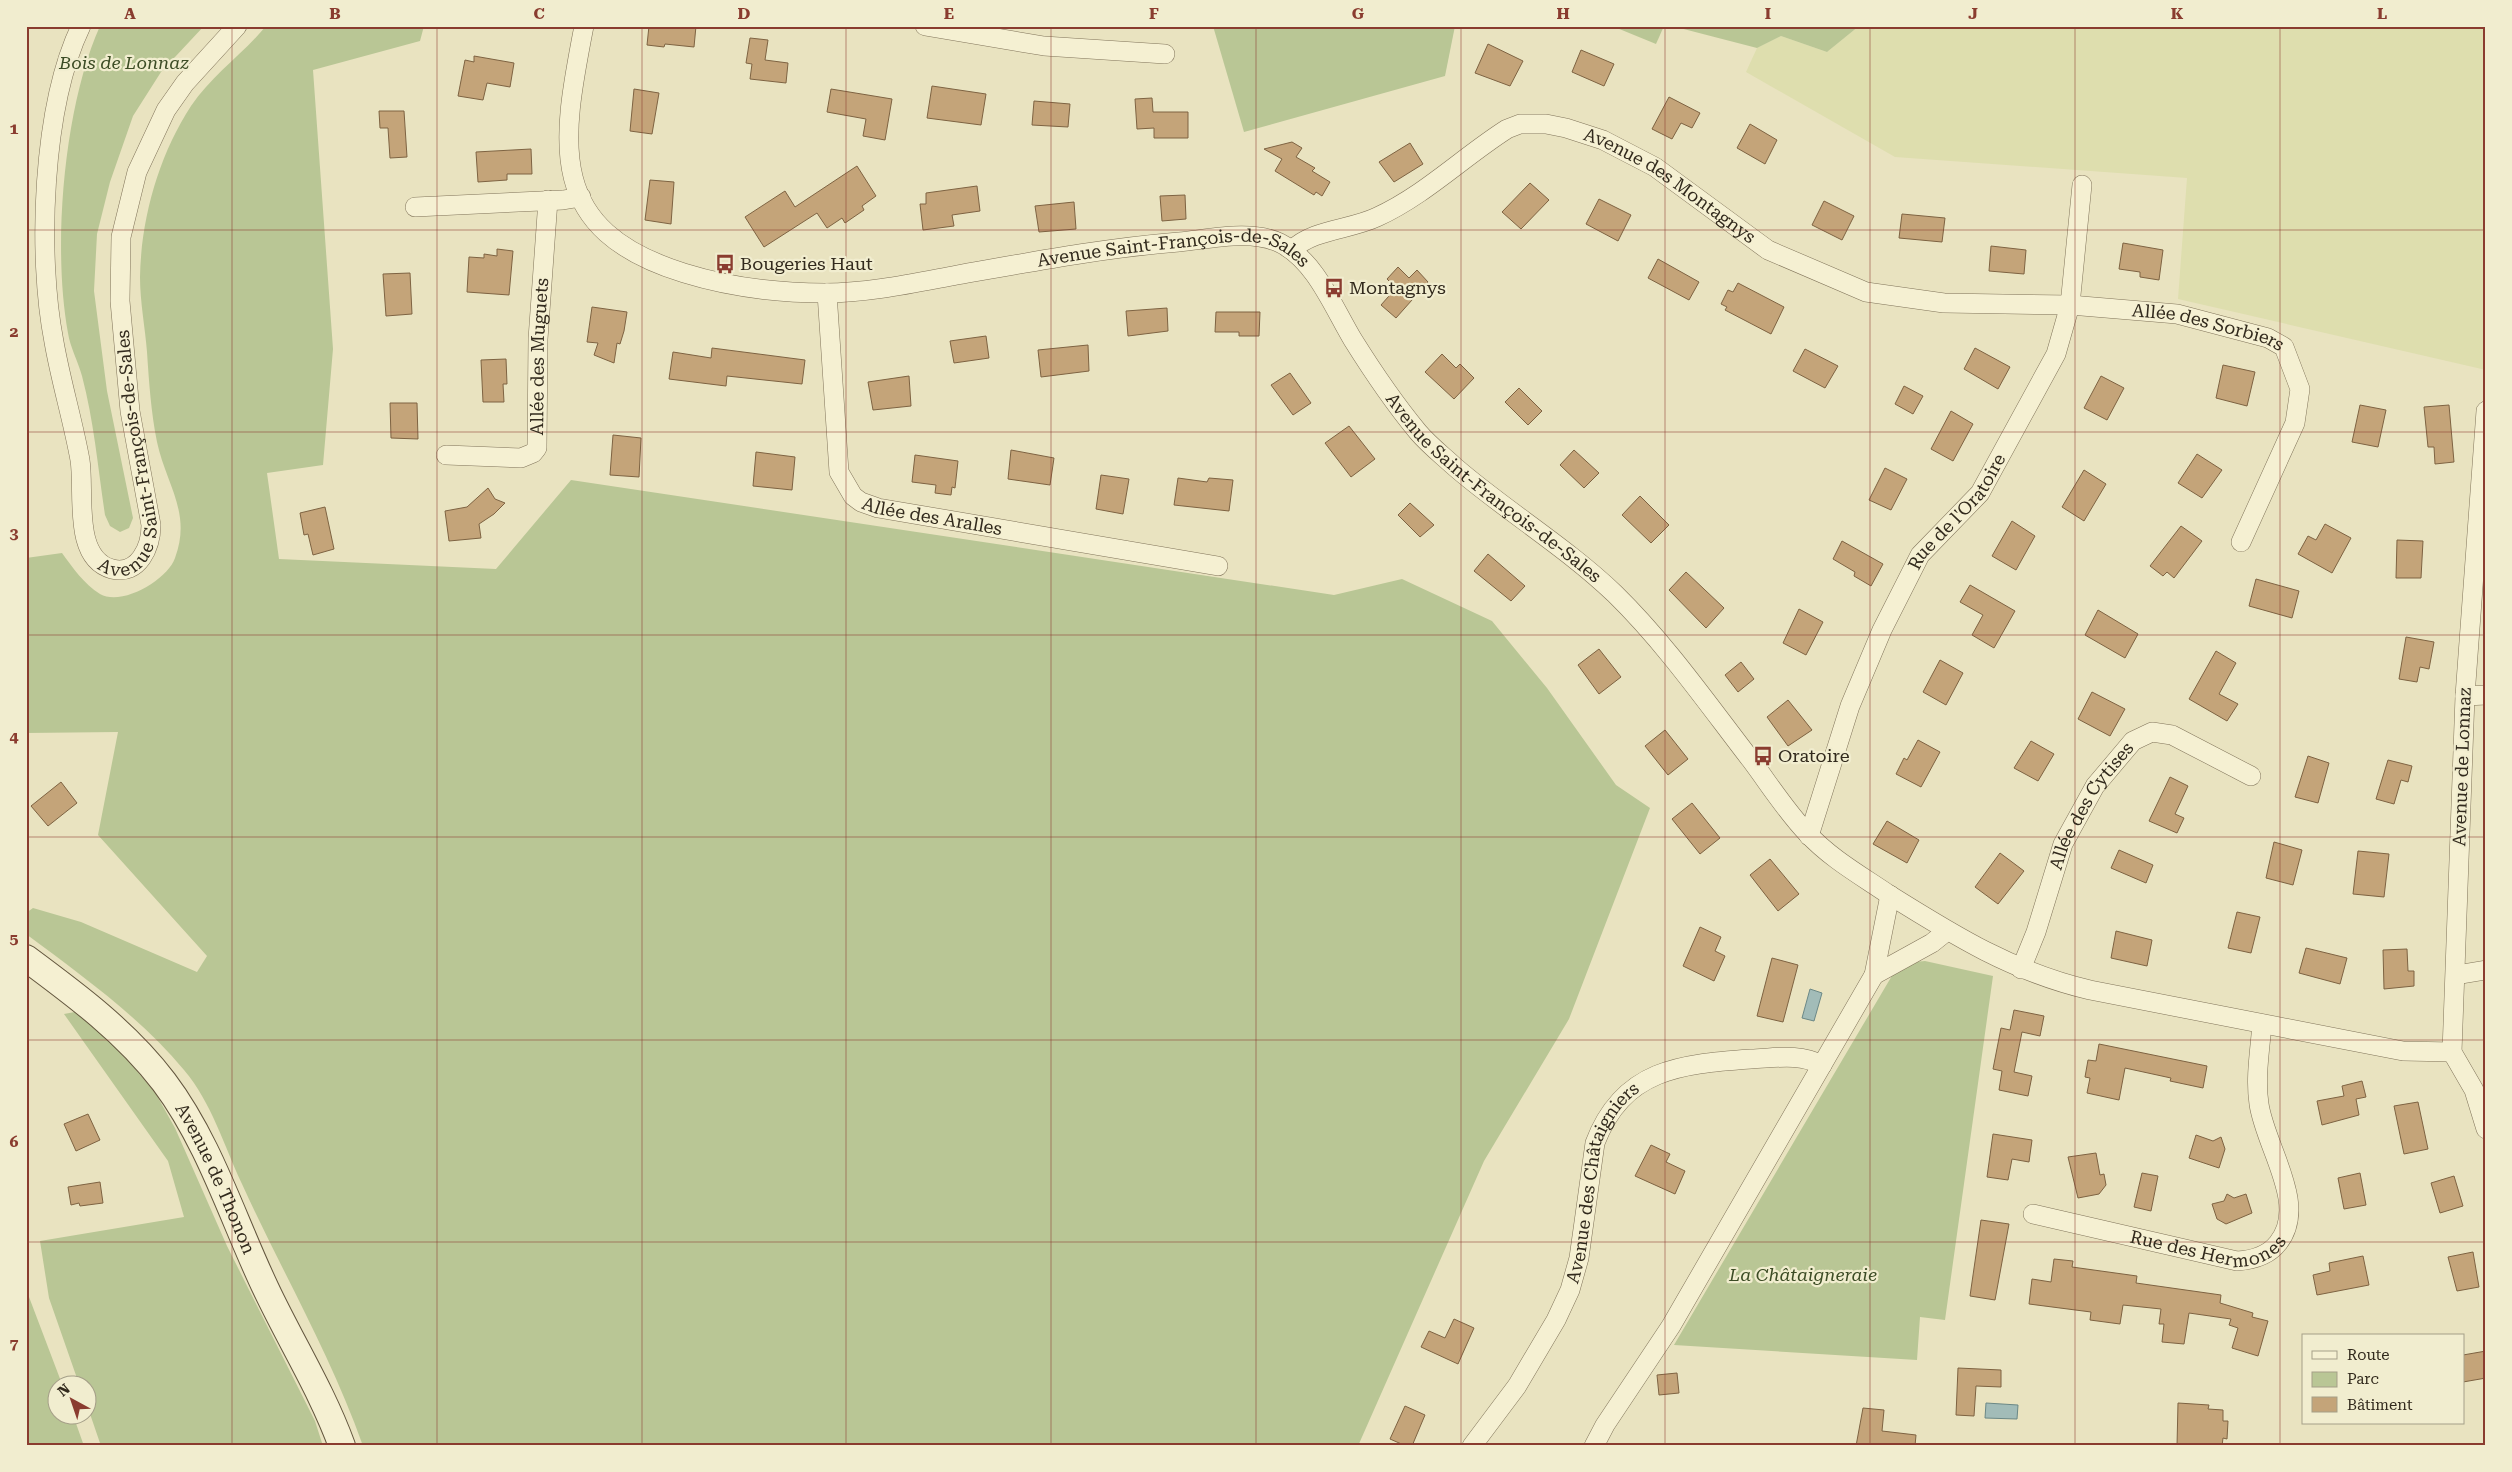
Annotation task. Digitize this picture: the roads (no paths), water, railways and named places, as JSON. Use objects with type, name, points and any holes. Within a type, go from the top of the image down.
[{"type":"main road","name":"Avenue de Thonon","points":[[26,958],[114,1027],[146,1061],[185,1114],[201,1144],[267,1292],[330,1414],[342,1446]]},
{"type":"street","name":"Avenue Saint-François-de-Sales","points":[[81,26],[67,59],[55,108],[46,197],[46,286],[54,341],[80,462],[85,538],[90,552],[98,561],[113,569],[129,567],[138,562],[146,552],[151,532],[130,411],[120,301],[119,267],[121,237],[125,219],[137,172],[152,136],[166,110],[185,83],[237,26]]},
{"type":"street","name":"Avenue Saint-François-de-Sales","points":[[584,26],[574,77],[567,138],[571,172],[580,197],[598,224],[629,251],[657,265],[731,285],[827,293],[906,284],[1120,247],[1254,236],[1273,240],[1292,250],[1309,268],[1322,286],[1386,391],[1422,436],[1483,491],[1593,574],[1636,616],[1673,658],[1809,836],[1837,860],[1947,931]]},
{"type":"street","points":[[926,26],[1044,46],[1164,54]]},
{"type":"street","name":"Avenue des Montagnys","points":[[1292,250],[1301,241],[1376,218],[1441,178],[1486,142],[1507,129],[1520,124],[1546,124],[1566,128],[1603,140],[1656,166],[1768,250],[1866,292],[1944,303],[2070,305]]},
{"type":"street","name":"Rue de l'Oratoire","points":[[1809,836],[1850,706],[1882,630],[1920,555],[1980,493],[2056,354],[2070,305],[2082,185]]},
{"type":"street","points":[[416,207],[580,197]]},
{"type":"street","name":"Allée des Muguets","points":[[446,455],[521,458],[533,453],[537,448],[538,330],[548,200]]},
{"type":"street","name":"Allée des Aralles","points":[[827,293],[836,460],[846,487],[862,502],[878,508],[1218,566]]},
{"type":"street","name":"Allée des Sorbiers","points":[[2070,305],[2177,314],[2268,338],[2284,347],[2300,389],[2295,423],[2241,542]]},
{"type":"street","name":"Avenue de Lonnaz","points":[[2452,1052],[2465,696],[2486,411]]},
{"type":"street","points":[[2465,696],[2486,695]]},
{"type":"street","name":"Allée des Cytises","points":[[2021,969],[2036,932],[2063,844],[2095,786],[2133,741],[2152,732],[2172,735],[2251,776]]},
{"type":"street","points":[[1594,1446],[1605,1425],[1667,1333],[1874,975],[1890,895]]},
{"type":"street","points":[[1874,975],[1932,943],[1947,931],[1990,955],[2021,969],[2072,986],[2403,1051],[2452,1052],[2474,1090],[2485,1121]]},
{"type":"street","points":[[2456,975],[2486,970]]},
{"type":"street","name":"Rue des Hermones","points":[[2033,1214],[2238,1261],[2254,1259],[2269,1252],[2284,1236],[2290,1215],[2287,1193],[2266,1132],[2259,1104],[2262,1024]]},
{"type":"street","name":"Avenue des Châtaigniers","points":[[1472,1446],[1517,1386],[1564,1305],[1578,1258],[1595,1143],[1601,1127],[1621,1098],[1650,1077],[1702,1063],[1798,1056],[1822,1065]]},
{"type":"water","points":[[1810,989],[1822,993],[1814,1021],[1802,1018]]},
{"type":"water","points":[[1986,1403],[2018,1405],[2017,1419],[1985,1418]]},
{"type":"place","name":"Bougeries Haut","points":[[725,264]]},
{"type":"place","name":"Montagnys","points":[[1334,288]]},
{"type":"place","name":"Oratoire","points":[[1763,756]]},
{"type":"park label","name":"Bois de Lonnaz","points":[[124,63]]},
{"type":"park label","name":"La Châtaigneraie","points":[[1803,1275]]}]
